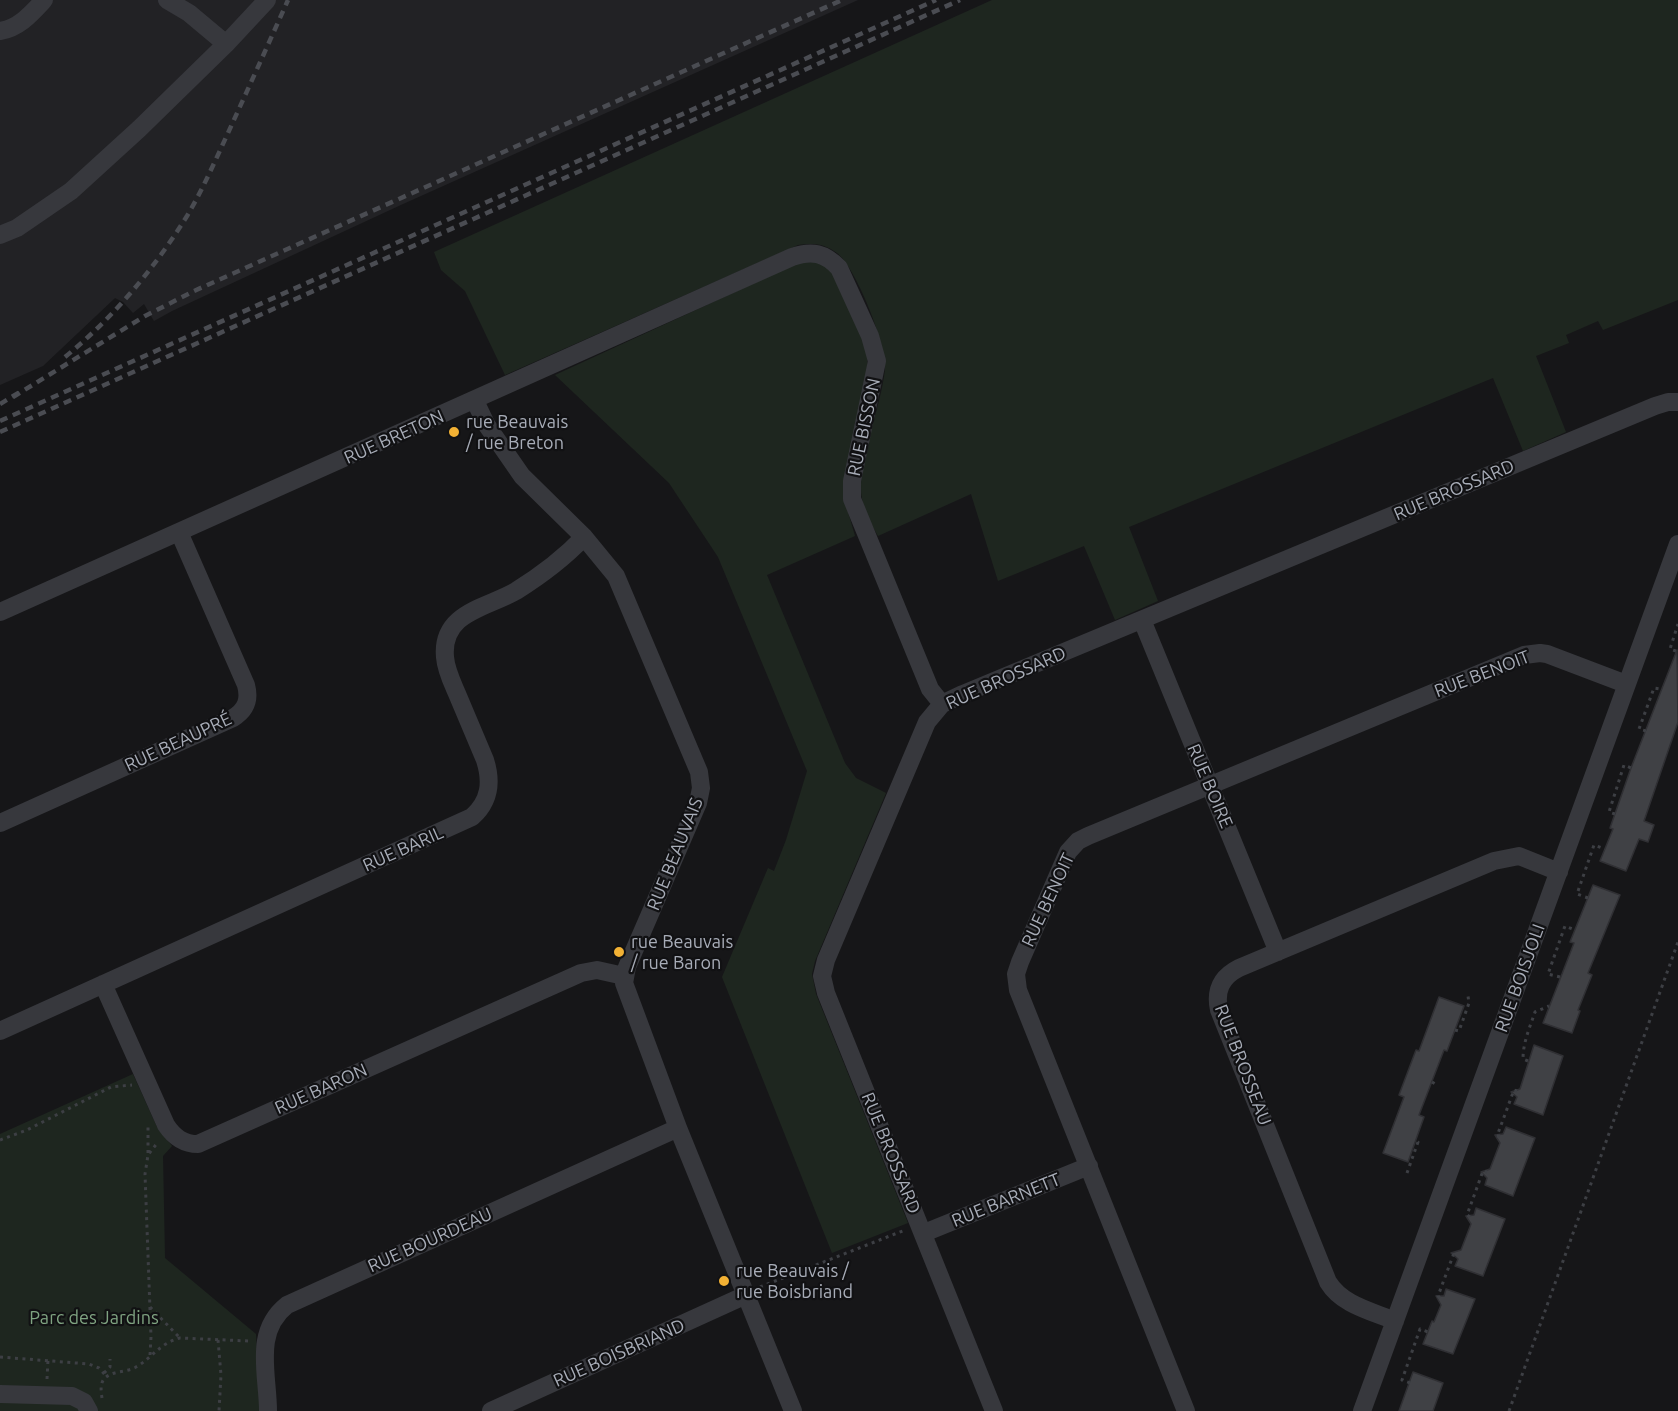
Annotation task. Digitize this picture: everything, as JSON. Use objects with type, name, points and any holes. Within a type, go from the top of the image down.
[{"type":"street","points":[[0,31],[16,26],[44,0]]},
{"type":"street","points":[[167,0],[189,13],[226,44]]},
{"type":"street","points":[[0,235],[42,213],[71,191],[139,129],[226,44],[267,0]]},
{"type":"street","name":"RUE BRETON","points":[[0,612],[792,257],[805,253],[822,254]]},
{"type":"street","name":"RUE BISSON","points":[[822,254],[843,274],[870,336],[877,361],[852,482],[854,505],[930,689],[942,704]]},
{"type":"street","name":"RUE BEAUVAIS","points":[[475,401],[486,424],[522,476],[584,537],[616,576],[699,772],[701,788],[698,803],[624,976]]},
{"type":"street","name":"RUE BROSSARD","points":[[994,1411],[917,1230],[826,993],[822,976],[826,960],[927,722],[942,704],[1655,406],[1678,402]]},
{"type":"street","name":"RUE BEAUPRÉ","points":[[0,823],[233,718],[248,702],[246,685],[179,532]]},
{"type":"street","name":"RUE BARIL","points":[[0,1031],[464,821],[479,810],[488,795],[488,766],[447,669],[446,640],[455,624],[463,616],[514,592],[570,551],[584,537]]},
{"type":"street","name":"RUE BOISJOLI","points":[[1362,1411],[1678,544]]},
{"type":"street","name":"RUE BOIRE","points":[[1142,620],[1278,952]]},
{"type":"street","name":"RUE BENOIT","points":[[1186,1411],[1018,990],[1017,968],[1064,860],[1073,846],[1088,836],[1524,655],[1547,654],[1626,684]]},
{"type":"street","name":"RUE BROSSEAU","points":[[1395,1321],[1348,1302],[1336,1293],[1328,1282],[1219,1010],[1217,994],[1227,975],[1239,968],[1505,858],[1519,856],[1559,872]]},
{"type":"street","name":"RUE BARON","points":[[103,984],[160,1115],[171,1132],[184,1142],[198,1144],[581,973],[597,970],[624,976]]},
{"type":"street","points":[[624,976],[625,989],[678,1128],[751,1292],[793,1411]]},
{"type":"street","name":"RUE BOURDEAU","points":[[268,1411],[266,1335],[274,1316],[286,1305],[678,1128]]},
{"type":"street","name":"RUE BARNETT","points":[[917,1230],[1089,1166]]},
{"type":"street","name":"RUE BOISBRIAND","points":[[491,1411],[751,1292]]},
{"type":"street","points":[[0,1394],[72,1396],[96,1408]]},
{"type":"path","points":[[1676,651],[1670,649],[1678,624]]},
{"type":"path","points":[[1646,731],[1639,729],[1654,688],[1661,689]]},
{"type":"path","points":[[1615,814],[1609,812],[1624,765],[1631,768]]},
{"type":"path","points":[[1588,898],[1577,894],[1594,845],[1605,849]]},
{"type":"path","points":[[1560,977],[1548,974],[1564,926],[1575,930]]},
{"type":"path","points":[[1509,1411],[1678,942]]},
{"type":"path","points":[[1455,1030],[1459,1031],[1469,1003],[1468,996]]},
{"type":"path","points":[[1528,1061],[1523,1059],[1523,1048],[1535,1012],[1549,1006]]},
{"type":"path","points":[[0,1140],[27,1130],[111,1087],[129,1086],[145,1079]]},
{"type":"path","points":[[1432,1082],[1437,1085]]},
{"type":"path","points":[[1500,1136],[1497,1136],[1504,1113],[1514,1090],[1516,1091]]},
{"type":"path","points":[[148,1119],[148,1155],[145,1173],[152,1345],[150,1355]]},
{"type":"path","points":[[148,1155],[163,1137]]},
{"type":"path","points":[[1407,1173],[1418,1142],[1416,1141]]},
{"type":"path","points":[[1470,1217],[1467,1215],[1483,1171],[1487,1172]]},
{"type":"path","points":[[751,1292],[917,1230]]},
{"type":"path","points":[[1440,1298],[1438,1296],[1454,1252],[1457,1252]]},
{"type":"path","points":[[149,1305],[180,1338]]},
{"type":"path","points":[[1410,1383],[1402,1380],[1420,1329],[1428,1332]]},
{"type":"path","points":[[106,1375],[136,1367],[164,1344],[180,1338],[256,1342]]},
{"type":"path","points":[[218,1340],[221,1375],[219,1411]]},
{"type":"path","points":[[0,1358],[89,1364],[99,1368],[106,1375]]},
{"type":"path","points":[[96,1408],[101,1385],[110,1366],[110,1359]]},
{"type":"path","points":[[48,1360],[48,1375]]},
{"type":"shaded area","points":[[0,0],[858,0],[403,204],[154,321],[144,304],[133,313],[123,302],[115,298],[43,366],[0,385]]},
{"type":"green space","points":[[992,0],[1678,0],[1678,300],[1603,330],[1598,321],[1566,335],[1569,343],[1536,356],[1566,432],[1523,451],[1493,378],[1129,527],[1158,601],[1115,620],[1084,546],[998,581],[971,494],[878,536],[868,518],[861,485],[865,456],[883,384],[884,358],[875,325],[861,289],[844,261],[828,247],[814,244],[798,245],[505,375],[465,291],[441,270],[434,252]]},
{"type":"green space","points":[[813,261],[825,265],[832,273],[868,354],[846,505],[855,536],[767,575],[845,763],[856,778],[886,793],[815,961],[812,974],[816,994],[908,1223],[832,1253],[722,977],[768,868],[774,871],[807,771],[718,557],[669,483],[555,375],[800,262]]},
{"type":"green space","name":"Parc des Jardins","points":[[133,1074],[157,1127],[172,1146],[163,1156],[165,1258],[256,1334],[260,1411],[0,1411],[0,1134]]},
{"type":"building","points":[[1677,650],[1678,722],[1644,821],[1654,825],[1648,842],[1639,839],[1626,871],[1600,861],[1613,829],[1610,828],[1631,768]]},
{"type":"building","points":[[1593,885],[1620,895],[1588,973],[1592,975],[1578,1010],[1580,1011],[1572,1033],[1543,1023],[1574,943],[1570,942]]},
{"type":"building","points":[[1439,997],[1464,1006],[1419,1115],[1424,1117],[1408,1162],[1383,1153],[1404,1097],[1399,1095],[1416,1050],[1419,1051]]},
{"type":"building","points":[[1534,1045],[1563,1056],[1543,1115],[1514,1104],[1517,1097],[1511,1092],[1520,1089]]},
{"type":"building","points":[[1506,1127],[1535,1138],[1513,1196],[1485,1185],[1487,1178],[1481,1172],[1490,1169],[1500,1143],[1495,1135],[1503,1134]]},
{"type":"building","points":[[1476,1208],[1505,1219],[1483,1276],[1455,1266],[1458,1259],[1451,1253],[1461,1250],[1471,1224],[1466,1216],[1474,1215]]},
{"type":"building","points":[[1446,1289],[1475,1299],[1453,1354],[1423,1344],[1441,1305],[1436,1296],[1444,1296]]},
{"type":"building","points":[[1413,1372],[1443,1383],[1433,1411],[1399,1411]]},
{"type":"railway","points":[[65,357],[100,326],[132,291],[161,255],[187,216],[214,164],[288,0]]},
{"type":"railway","points":[[13,397],[145,316],[194,291],[842,0]]},
{"type":"railway","points":[[0,421],[936,0]]},
{"type":"railway","points":[[0,432],[960,0]]},
{"type":"railway","points":[[0,404],[20,392]]},
{"type":"place","name":"rue Beauvais / rue Breton","points":[[454,432]]},
{"type":"place","name":"rue Beauvais / rue Baron","points":[[619,952]]},
{"type":"place","name":"rue Beauvais / rue Boisbriand","points":[[724,1281]]}]
